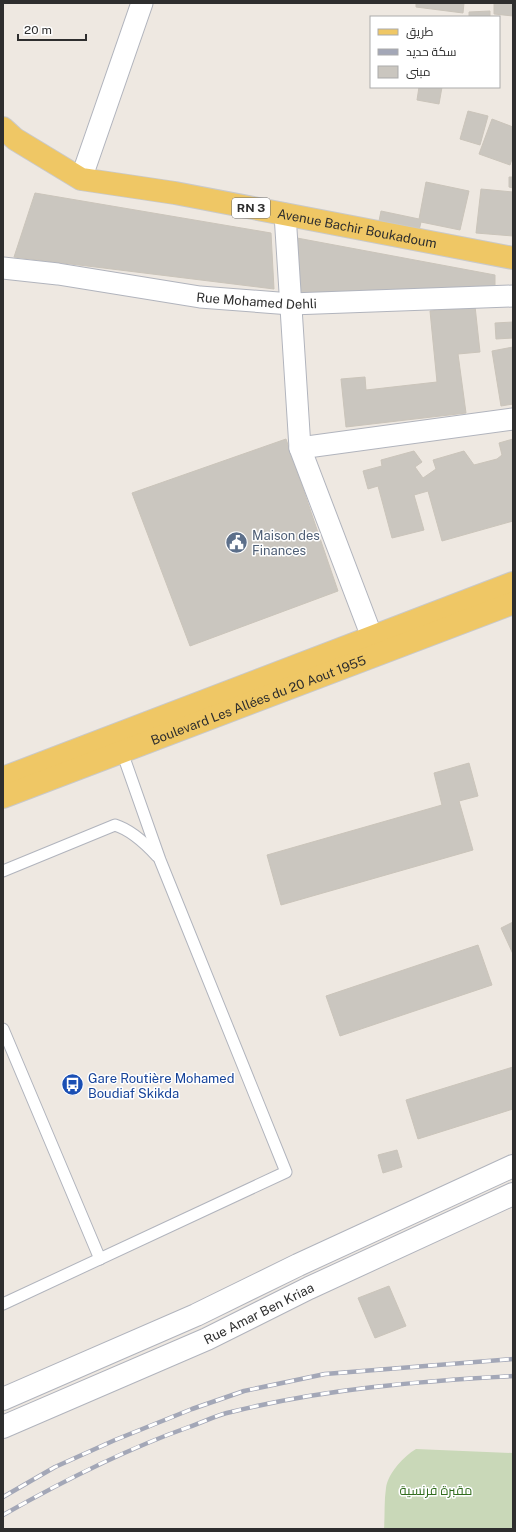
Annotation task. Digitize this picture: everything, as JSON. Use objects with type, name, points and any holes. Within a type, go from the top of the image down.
[{"type":"main road","name":"Avenue Bachir Boukadoum","points":[[3,128],[15,139],[81,179],[175,193],[513,258]]},
{"type":"main road","name":"Boulevard Les Allées du 20 Aout 1955","points":[[3,778],[513,583]]},
{"type":"main road","name":"Boulevard Les Allées du 20 Aout 1955","points":[[3,797],[513,603]]},
{"type":"main road","name":"Rue Amar Ben Kriaa","points":[[3,1399],[196,1315],[298,1265],[513,1166]]},
{"type":"main road","name":"Rue Amar Ben Kriaa","points":[[3,1427],[207,1339],[309,1288],[513,1194]]},
{"type":"street","points":[[81,179],[142,3]]},
{"type":"street","points":[[285,214],[300,448],[372,637]]},
{"type":"street","name":"Rue Mohamed Dehli","points":[[3,268],[58,274],[200,297],[291,304],[513,296]]},
{"type":"street","points":[[300,448],[513,419]]},
{"type":"lane","points":[[3,1304],[286,1172],[160,860],[122,752]]},
{"type":"lane","points":[[3,871],[115,825],[122,827],[138,838],[160,860]]},
{"type":"lane","points":[[3,1029],[100,1259]]},
{"type":"green space","name":"مقبرة فرنسية","points":[[416,1449],[513,1453],[513,1529],[384,1529],[387,1482],[397,1466]]},
{"type":"building","points":[[416,3],[464,3],[463,13],[416,7]]},
{"type":"building","points":[[494,3],[513,3],[513,16],[494,14]]},
{"type":"building","points":[[490,11],[490,16],[469,16],[469,12]]},
{"type":"building","points":[[419,88],[442,88],[439,104],[417,100]]},
{"type":"building","points":[[468,111],[488,116],[480,145],[460,139]]},
{"type":"building","points":[[492,119],[513,127],[513,156],[510,165],[479,154]]},
{"type":"building","points":[[509,177],[513,177],[513,188],[509,187]]},
{"type":"building","points":[[426,182],[469,191],[460,230],[421,222],[418,235],[378,226],[381,211],[419,219]]},
{"type":"building","points":[[481,189],[513,192],[513,236],[476,233]]},
{"type":"building","points":[[35,193],[271,233],[274,289],[14,257]]},
{"type":"building","points":[[297,238],[495,275],[495,289],[300,300]]},
{"type":"building","points":[[475,306],[480,352],[458,354],[466,413],[346,427],[341,379],[365,377],[366,390],[437,382],[430,311]]},
{"type":"building","points":[[513,322],[513,338],[496,339],[495,323]]},
{"type":"building","points":[[513,347],[513,404],[501,406],[492,351]]},
{"type":"building","name":"Maison des Finances","points":[[286,439],[338,591],[190,646],[132,493]]},
{"type":"building","points":[[513,439],[513,521],[442,541],[428,491],[414,495],[424,530],[392,538],[378,486],[368,489],[363,471],[382,466],[381,460],[414,451],[422,462],[415,467],[423,478],[436,469],[433,460],[464,451],[474,465],[497,459],[502,455],[499,443]]},
{"type":"building","points":[[469,763],[478,796],[459,801],[473,850],[281,905],[267,855],[442,805],[434,773]]},
{"type":"building","points":[[513,922],[513,954],[501,928]]},
{"type":"building","points":[[478,945],[492,985],[340,1036],[326,996]]},
{"type":"building","points":[[513,1067],[513,1109],[418,1139],[406,1100]]},
{"type":"building","points":[[397,1150],[402,1167],[383,1173],[378,1155]]},
{"type":"building","points":[[389,1286],[406,1326],[375,1338],[358,1298]]},
{"type":"railway","points":[[3,1497],[55,1467],[115,1440],[192,1409],[244,1391],[325,1374],[513,1359]]},
{"type":"railway","points":[[3,1515],[71,1478],[117,1456],[226,1413],[301,1397],[372,1387],[442,1380],[513,1376]]},
{"type":"place","name":"Maison des Finances","points":[[236,542]]},
{"type":"place","name":"Gare Routière Mohamed Boudiaf Skikda","points":[[73,1085]]}]
